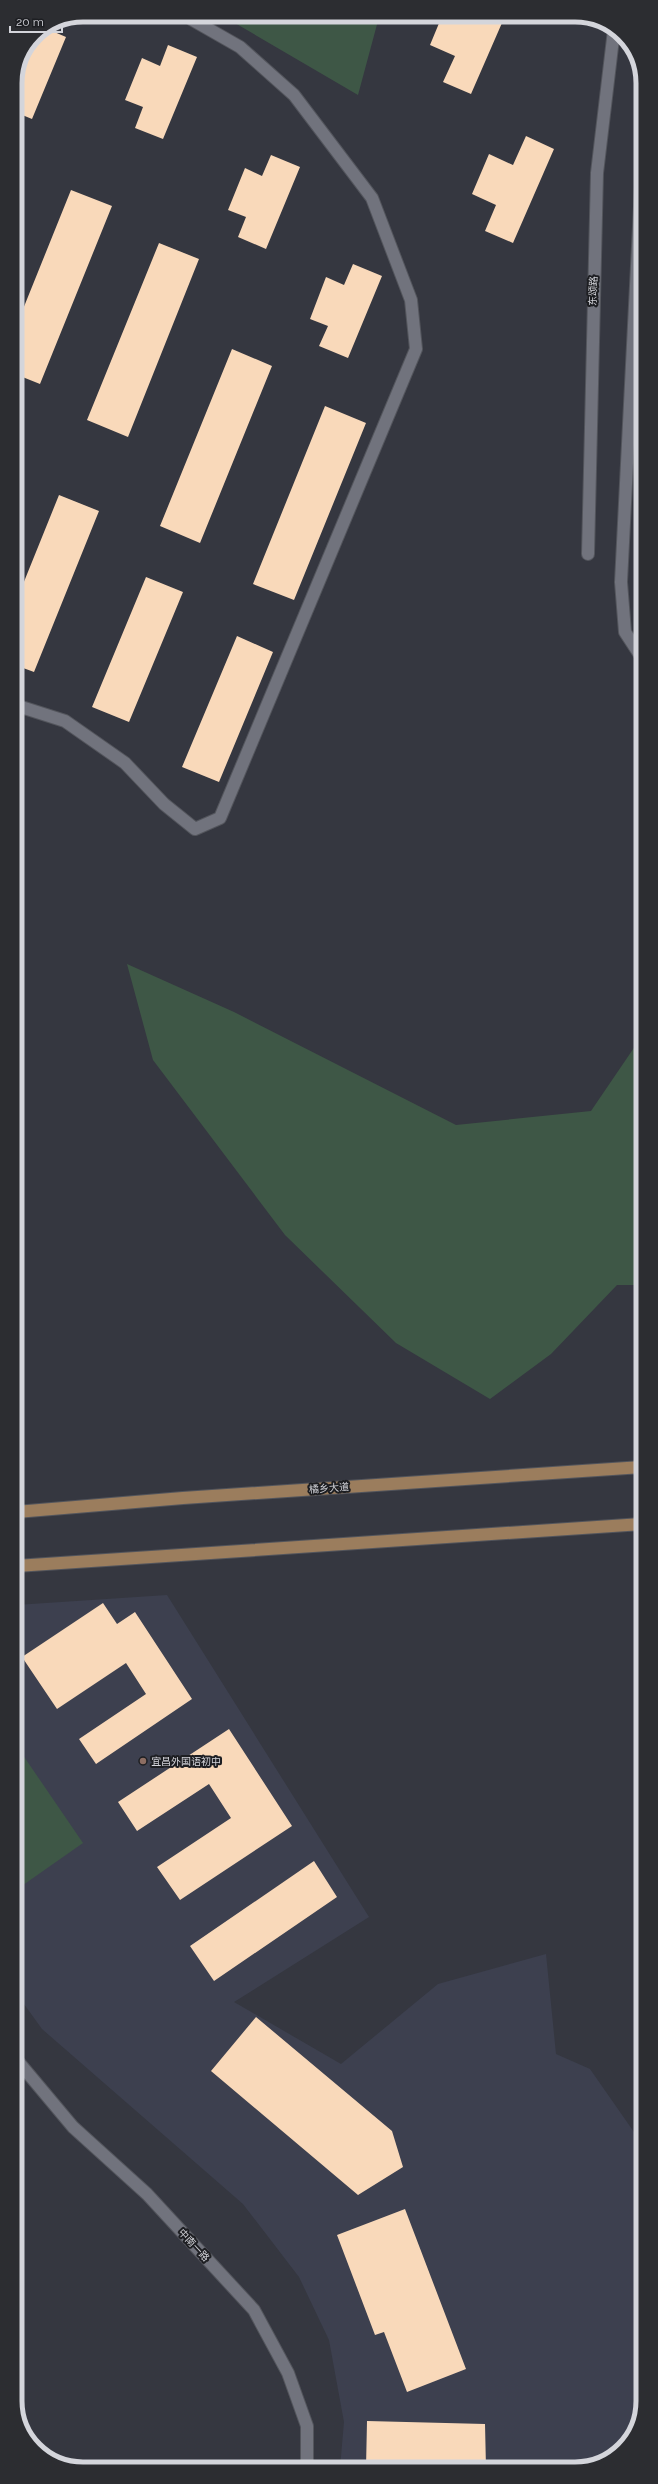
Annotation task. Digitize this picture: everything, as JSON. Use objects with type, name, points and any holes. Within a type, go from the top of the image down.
[{"type":"main road","name":"橘乡大道","points":[[22,1511],[183,1498],[636,1467]]},
{"type":"main road","points":[[22,1566],[636,1524]]},
{"type":"street","points":[[22,706],[65,721],[125,763],[164,804],[195,829],[220,818],[416,349],[411,300],[372,198],[294,95],[240,47],[196,22]]},
{"type":"street","name":"东颂路","points":[[588,554],[597,173],[613,36]]},
{"type":"street","points":[[636,286],[621,582],[624,632],[636,649]]},
{"type":"street","name":"中南一路","points":[[22,2066],[73,2127],[148,2194],[254,2310],[288,2373],[307,2426],[307,2462]]},
{"type":"shaded area","points":[[167,1595],[369,1917],[234,2002],[341,2064],[438,1984],[546,1954],[556,2054],[590,2069],[636,2135],[636,2401],[633,2420],[628,2431],[621,2441],[605,2454],[587,2461],[575,2462],[341,2462],[344,2422],[329,2340],[299,2277],[243,2204],[42,2029],[22,2001],[22,1605]]},
{"type":"green space","points":[[233,22],[378,22],[358,95]]},
{"type":"green space","points":[[127,964],[234,1012],[456,1125],[591,1111],[636,1045],[636,1285],[617,1285],[551,1354],[490,1399],[396,1343],[285,1235],[153,1060]]},
{"type":"green space","points":[[22,1754],[83,1843],[22,1886]]},
{"type":"building","points":[[440,22],[502,22],[471,94],[443,82],[455,56],[430,45]]},
{"type":"building","points":[[52,31],[66,37],[32,119],[22,115],[23,71],[32,49]]},
{"type":"building","points":[[168,45],[197,57],[163,139],[135,128],[143,107],[125,100],[142,58],[160,66]]},
{"type":"building","points":[[526,136],[554,149],[513,243],[485,231],[496,205],[472,194],[489,154],[513,165]]},
{"type":"building","points":[[271,155],[300,167],[266,249],[238,237],[246,217],[228,210],[245,168],[262,176]]},
{"type":"building","points":[[71,190],[112,206],[40,384],[22,377],[22,312]]},
{"type":"building","points":[[159,243],[199,259],[128,437],[87,420]]},
{"type":"building","points":[[353,264],[382,276],[348,358],[319,346],[328,326],[310,319],[326,277],[344,285]]},
{"type":"building","points":[[232,349],[272,366],[200,543],[160,526]]},
{"type":"building","points":[[325,406],[366,423],[294,600],[253,584]]},
{"type":"building","points":[[59,495],[99,511],[34,672],[22,668],[22,587]]},
{"type":"building","points":[[146,577],[183,592],[129,722],[92,707]]},
{"type":"building","points":[[237,636],[273,652],[219,782],[182,767]]},
{"type":"building","points":[[103,1603],[117,1624],[135,1612],[192,1699],[96,1764],[79,1739],[146,1694],[126,1663],[57,1709],[22,1657]]},
{"type":"building","points":[[229,1729],[292,1826],[180,1900],[157,1867],[231,1818],[209,1784],[137,1831],[118,1802]]},
{"type":"building","points":[[314,1861],[337,1897],[214,1981],[190,1946]]},
{"type":"building","points":[[256,2017],[392,2131],[403,2167],[358,2195],[211,2071]]},
{"type":"building","points":[[405,2209],[466,2369],[407,2392],[384,2332],[375,2335],[337,2235]]},
{"type":"building","points":[[367,2421],[485,2424],[486,2462],[366,2462]]},
{"type":"place","name":"宜昌外国语初中","points":[[143,1761]]}]
